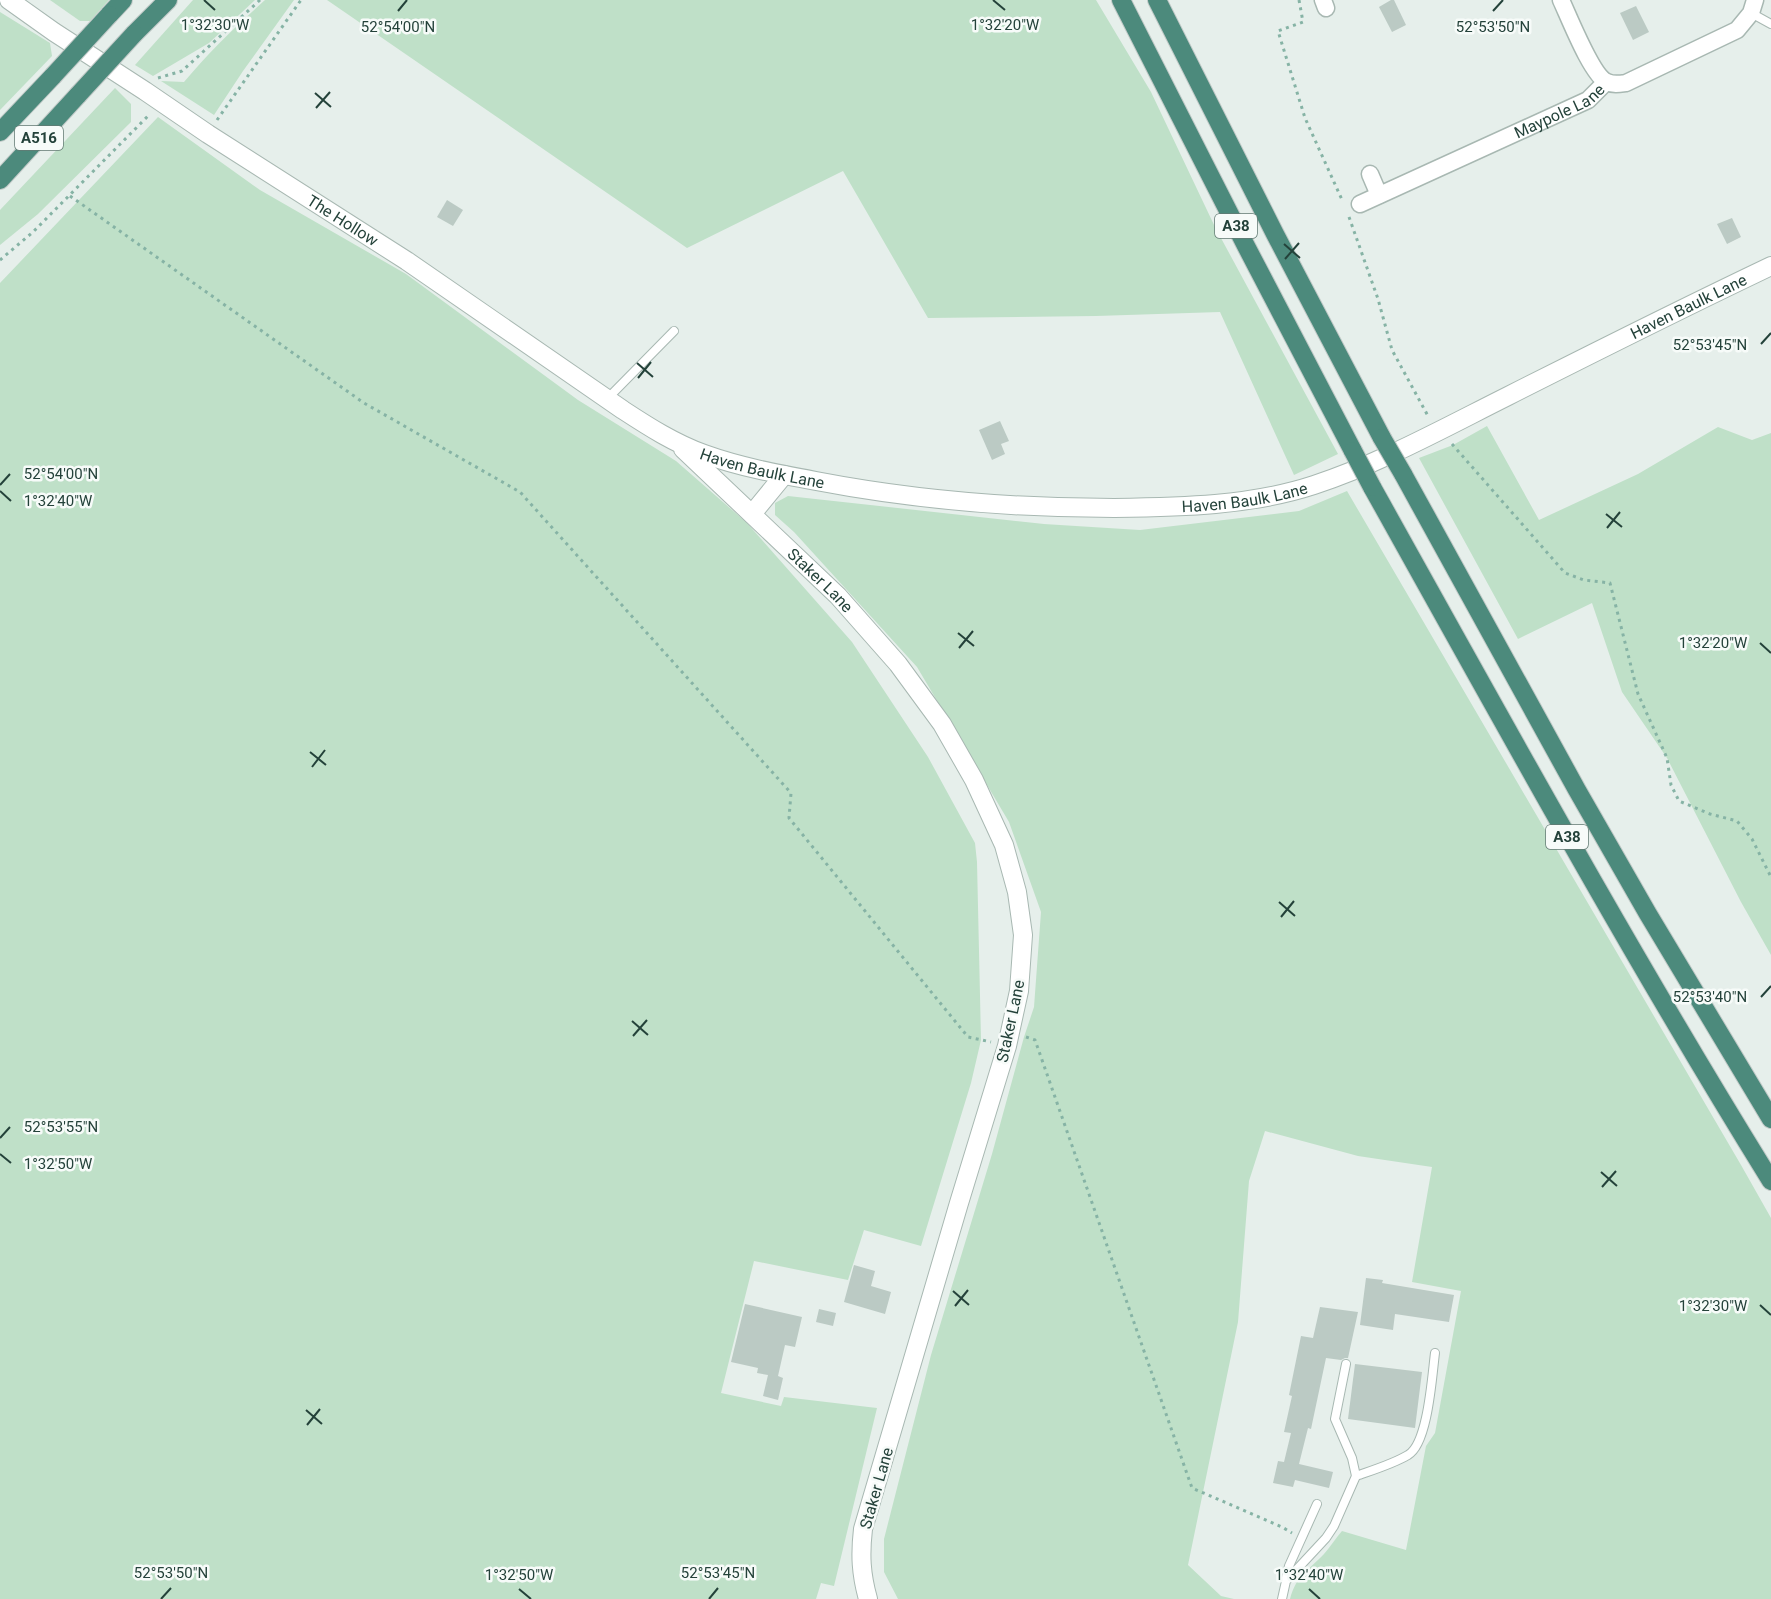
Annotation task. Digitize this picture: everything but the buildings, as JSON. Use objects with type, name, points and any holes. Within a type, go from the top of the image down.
[{"type":"highway","name":"A516","points":[[0,132],[123,0]]},
{"type":"highway","name":"A516","points":[[0,180],[168,0]]},
{"type":"highway","name":"A38","points":[[1121,0],[1372,487],[1567,836],[1651,982],[1771,1181]]},
{"type":"highway","name":"A38","points":[[1157,0],[1275,234],[1382,438],[1577,790],[1648,914],[1771,1119]]},
{"type":"street","name":"The Hollow","points":[[9,0],[208,134],[407,261],[608,399],[676,442]]},
{"type":"street","points":[[1561,0],[1594,69],[1606,82]]},
{"type":"street","name":"Maypole Lane","points":[[1360,204],[1588,100],[1606,82],[1626,83],[1737,30],[1753,7]]},
{"type":"street","points":[[1370,174],[1379,195]]},
{"type":"street","name":"Haven Baulk Lane","points":[[676,442],[728,462],[854,489],[1001,506],[1056,508],[1193,506],[1248,500],[1310,487],[1376,461],[1771,266]]},
{"type":"street","name":"Staker Lane","points":[[676,442],[838,596],[898,664],[942,724],[974,780],[1004,845],[1017,892],[1023,935],[1020,991],[1009,1039],[863,1529],[860,1552],[862,1578],[868,1599]]},
{"type":"street","points":[[752,514],[784,475]]},
{"type":"lane","points":[[1753,7],[1771,24]]},
{"type":"lane","points":[[608,399],[674,331]]},
{"type":"lane","points":[[1356,1476],[1410,1455],[1418,1444],[1425,1424],[1435,1353]]},
{"type":"lane","points":[[1286,1581],[1326,1538],[1334,1526],[1356,1476],[1352,1458],[1335,1419],[1346,1364]]},
{"type":"lane","points":[[1282,1599],[1289,1566],[1317,1504]]},
{"type":"path","points":[[145,91],[155,79],[182,71],[260,0]]},
{"type":"path","points":[[208,134],[301,0]]},
{"type":"path","points":[[0,260],[33,232],[162,102]]},
{"type":"path","points":[[70,195],[364,403],[520,492],[791,793],[789,818],[968,1037],[1035,1040],[1192,1488],[1282,1527],[1301,1539]]},
{"type":"path","points":[[1440,430],[1564,573],[1584,580],[1610,583],[1638,694],[1667,758],[1671,785],[1679,801],[1710,814],[1737,821],[1752,839],[1771,877]]},
{"type":"green space","points":[[50,0],[109,0],[90,21],[80,21]]},
{"type":"green space","points":[[193,0],[255,0],[209,43],[153,76],[135,65]]},
{"type":"green space","points":[[265,0],[294,0],[214,115],[161,81],[184,82],[203,60]]},
{"type":"green space","points":[[327,0],[1096,0],[1151,92],[1215,227],[1338,454],[1294,475],[1220,312],[928,318],[843,171],[687,248]]},
{"type":"green space","points":[[0,12],[50,43],[52,56],[0,110]]},
{"type":"green space","points":[[115,88],[131,104],[131,122],[38,214],[0,245],[0,210]]},
{"type":"green space","points":[[158,117],[260,190],[406,274],[578,400],[676,461],[747,523],[852,642],[928,757],[975,843],[981,1040],[971,1083],[921,1246],[864,1230],[848,1280],[754,1261],[721,1393],[781,1406],[784,1397],[877,1408],[834,1586],[821,1583],[816,1599],[0,1599],[0,283]]},
{"type":"green space","points":[[1487,426],[1539,520],[1638,474],[1718,427],[1752,440],[1771,433],[1771,955],[1667,758],[1622,692],[1592,603],[1518,639],[1419,458],[1453,445]]},
{"type":"green space","points":[[1347,491],[1771,1218],[1771,1599],[1290,1599],[1300,1578],[1324,1554],[1342,1531],[1406,1550],[1426,1446],[1435,1433],[1461,1291],[1412,1282],[1432,1167],[1358,1156],[1265,1131],[1249,1181],[1238,1322],[1188,1565],[1221,1596],[1234,1599],[898,1599],[884,1572],[884,1539],[931,1355],[1034,1007],[1041,912],[1009,822],[917,667],[794,532],[775,515],[775,503],[788,496],[1044,524],[1140,530],[1299,511]]}]
